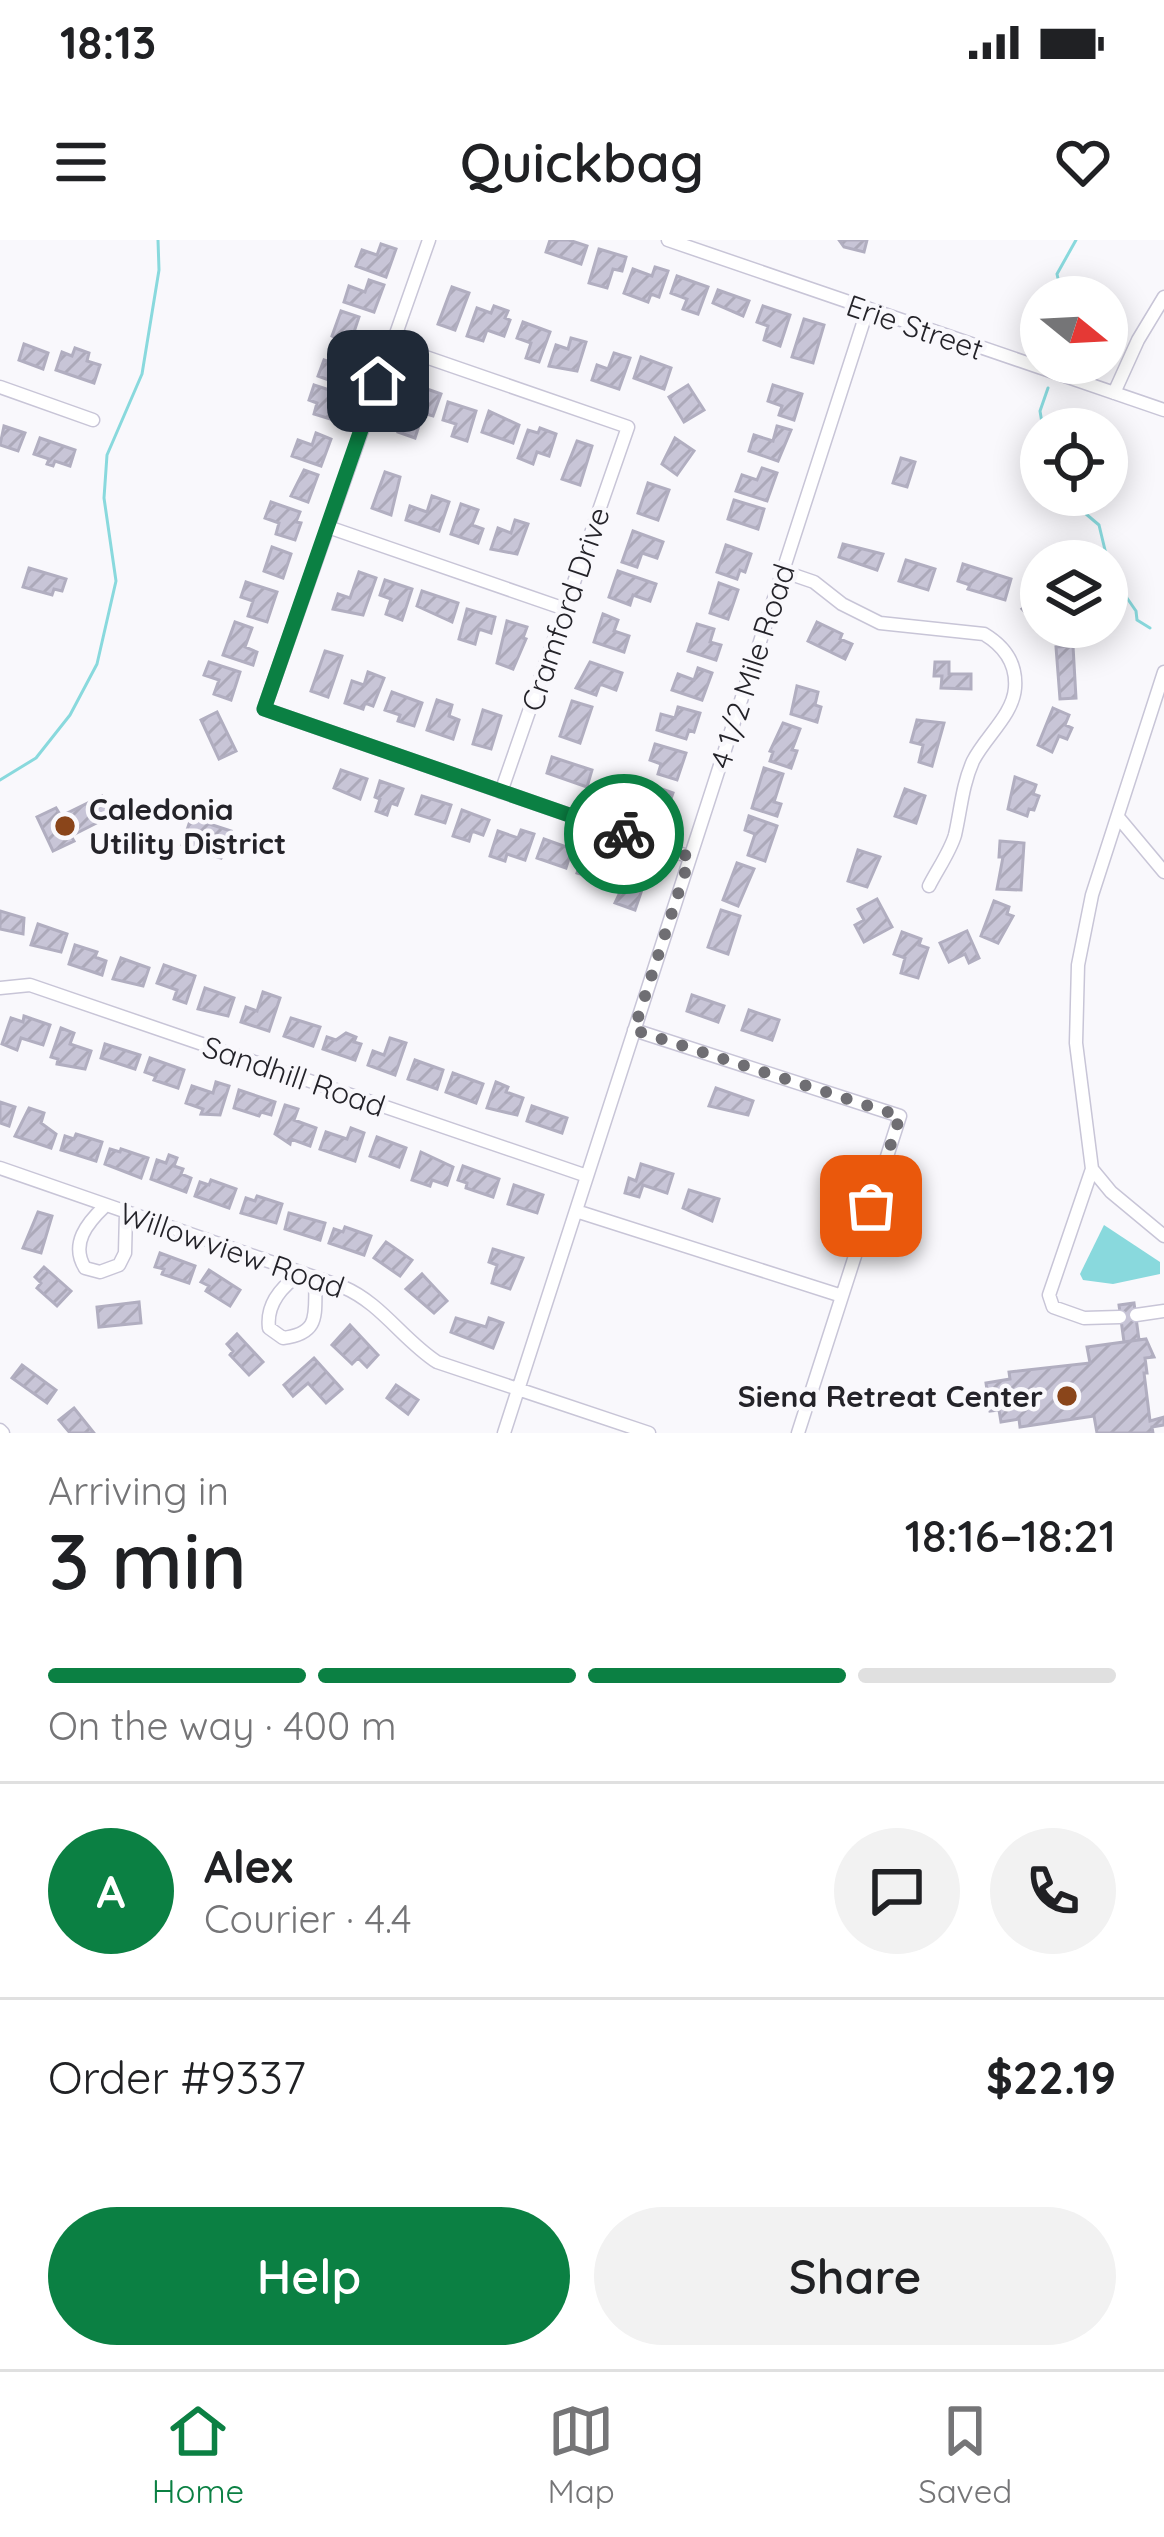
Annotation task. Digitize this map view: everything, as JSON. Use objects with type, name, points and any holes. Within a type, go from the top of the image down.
[{"type":"street","points":[[429,240],[264,709],[690,857]]},
{"type":"street","name":"Erie Street","points":[[668,240],[1164,410]]},
{"type":"street","points":[[1114,393],[1164,296]]},
{"type":"street","name":"4 1/2 Mile Road","points":[[504,1433],[867,311]]},
{"type":"street","name":"Cramford Drive","points":[[391,344],[628,427],[501,792]]},
{"type":"street","points":[[0,387],[93,420]]},
{"type":"street","points":[[328,527],[565,609]]},
{"type":"street","points":[[782,571],[814,581],[842,604],[880,622],[983,634],[1011,660],[1014,698],[974,760],[958,807],[954,838],[929,886]]},
{"type":"street","points":[[1120,1317],[1067,1314],[1053,1307],[1049,1295],[1092,1169],[1076,1043],[1078,965],[1092,895],[1164,672]]},
{"type":"street","points":[[1118,817],[1164,872]]},
{"type":"street","name":"Sandhill Road","points":[[0,988],[30,985],[587,1176]]},
{"type":"street","points":[[634,1030],[900,1116],[798,1433]]},
{"type":"street","name":"Willowview Road","points":[[0,1168],[358,1293],[437,1362],[649,1433]]},
{"type":"street","points":[[1092,1169],[1111,1192],[1164,1236]]},
{"type":"street","points":[[105,1206],[93,1217],[79,1244],[78,1257],[85,1268],[100,1272],[119,1265],[125,1253],[126,1214]]},
{"type":"street","points":[[576,1210],[842,1296]]},
{"type":"street","points":[[309,1275],[315,1318],[299,1336],[283,1338],[269,1328],[274,1300],[287,1282],[309,1275]]},
{"type":"street","points":[[1136,1315],[1164,1311]]},
{"type":"water","points":[[1104,1225],[1160,1262],[1160,1274],[1113,1284],[1083,1280],[1080,1274]]},
{"type":"building","points":[[550,240],[587,246],[581,264],[546,252]]},
{"type":"building","points":[[839,240],[867,240],[864,252],[844,247]]},
{"type":"building","points":[[381,244],[396,249],[386,277],[356,266],[362,250],[377,255]]},
{"type":"building","points":[[599,249],[626,257],[622,271],[613,269],[607,288],[589,283]]},
{"type":"building","points":[[655,267],[668,271],[659,297],[651,294],[648,302],[624,293],[633,269],[652,276]]},
{"type":"building","points":[[677,276],[708,287],[698,314],[683,309],[687,299],[671,293]]},
{"type":"building","points":[[369,280],[384,285],[374,312],[344,302],[349,286],[365,292]]},
{"type":"building","points":[[452,287],[469,293],[455,330],[438,324]]},
{"type":"building","points":[[718,290],[749,301],[743,316],[713,303]]},
{"type":"building","points":[[494,306],[508,311],[504,336],[487,330],[483,341],[467,336],[477,308],[491,313]]},
{"type":"building","points":[[763,306],[790,315],[780,346],[764,340],[768,326],[757,322]]},
{"type":"building","points":[[341,311],[359,317],[354,332],[366,336],[361,351],[332,336]]},
{"type":"building","points":[[804,319],[824,325],[813,363],[792,357]]},
{"type":"building","points":[[523,322],[550,332],[539,362],[526,358],[531,343],[517,338]]},
{"type":"building","points":[[571,338],[586,342],[577,371],[549,366],[556,345],[568,349]]},
{"type":"building","points":[[24,344],[48,353],[43,369],[19,360]]},
{"type":"building","points":[[75,348],[89,353],[87,361],[100,365],[94,383],[56,370],[62,352],[72,356]]},
{"type":"building","points":[[614,353],[630,358],[619,389],[592,380],[597,365],[608,369]]},
{"type":"building","points":[[343,354],[358,359],[348,387],[318,376],[324,360],[339,365]]},
{"type":"building","points":[[641,357],[671,368],[664,389],[634,378]]},
{"type":"building","points":[[314,385],[342,394],[337,421],[314,414],[317,403],[309,400]]},
{"type":"building","points":[[688,385],[704,410],[684,422],[669,397]]},
{"type":"building","points":[[773,385],[802,394],[794,420],[779,415],[782,406],[768,401]]},
{"type":"building","points":[[427,389],[441,394],[433,416],[423,413],[415,438],[398,432],[413,390],[425,394]]},
{"type":"building","points":[[448,402],[476,411],[467,441],[452,436],[456,424],[443,420]]},
{"type":"building","points":[[489,411],[519,425],[513,443],[482,432]]},
{"type":"building","points":[[4,426],[25,433],[18,451],[0,445]]},
{"type":"building","points":[[777,426],[791,430],[778,461],[749,451],[754,435],[773,441]]},
{"type":"building","points":[[540,428],[556,434],[549,456],[537,452],[533,464],[518,458],[528,430],[538,433]]},
{"type":"building","points":[[316,433],[331,439],[321,466],[292,456],[298,440],[312,445]]},
{"type":"building","points":[[40,438],[75,450],[70,466],[55,461],[53,466],[47,464],[49,459],[34,454]]},
{"type":"building","points":[[675,438],[694,451],[677,475],[662,464]]},
{"type":"building","points":[[577,441],[592,446],[580,485],[562,479]]},
{"type":"building","points":[[901,458],[915,462],[907,487],[893,483]]},
{"type":"building","points":[[762,468],[777,473],[767,501],[736,491],[742,475],[757,480]]},
{"type":"building","points":[[304,470],[318,475],[308,502],[291,496]]},
{"type":"building","points":[[385,472],[400,477],[391,515],[372,508]]},
{"type":"building","points":[[648,483],[669,490],[658,520],[638,513]]},
{"type":"building","points":[[432,496],[449,502],[439,531],[406,520],[410,506],[427,512]]},
{"type":"building","points":[[734,500],[764,509],[758,529],[728,519]]},
{"type":"building","points":[[271,502],[300,512],[295,540],[276,534],[279,523],[265,518]]},
{"type":"building","points":[[461,504],[478,510],[472,525],[483,529],[478,543],[451,534]]},
{"type":"building","points":[[515,520],[528,524],[517,554],[491,549],[498,528],[511,533]]},
{"type":"building","points":[[633,531],[663,542],[657,558],[642,553],[637,567],[622,562]]},
{"type":"building","points":[[843,544],[883,554],[877,570],[839,557]]},
{"type":"building","points":[[726,545],[751,554],[737,579],[717,572]]},
{"type":"building","points":[[272,547],[291,554],[283,578],[264,571]]},
{"type":"building","points":[[906,560],[935,569],[928,590],[899,581]]},
{"type":"building","points":[[963,564],[1011,579],[1005,600],[968,589],[970,585],[958,581]]},
{"type":"building","points":[[29,568],[66,579],[62,591],[54,589],[52,595],[23,587]]},
{"type":"building","points":[[618,571],[656,584],[650,601],[633,595],[630,605],[609,597]]},
{"type":"building","points":[[359,572],[376,578],[363,615],[333,609],[338,594],[350,598]]},
{"type":"building","points":[[385,580],[412,589],[402,620],[386,614],[391,599],[380,595]]},
{"type":"building","points":[[246,582],[277,592],[267,622],[248,616],[253,601],[241,597]]},
{"type":"building","points":[[719,583],[738,590],[728,619],[710,613]]},
{"type":"building","points":[[422,591],[458,603],[452,622],[417,606]]},
{"type":"building","points":[[467,609],[495,617],[491,633],[479,629],[475,644],[459,639]]},
{"type":"building","points":[[603,614],[618,620],[614,631],[629,636],[624,652],[594,642]]},
{"type":"building","points":[[507,621],[527,627],[513,669],[497,663]]},
{"type":"building","points":[[235,622],[252,628],[245,647],[257,652],[253,665],[223,655]]},
{"type":"building","points":[[817,622],[852,644],[845,659],[808,641]]},
{"type":"building","points":[[697,624],[714,629],[710,642],[721,645],[716,660],[688,651]]},
{"type":"building","points":[[1056,648],[1073,648],[1076,698],[1060,699]]},
{"type":"building","points":[[325,651],[342,656],[328,697],[311,691]]},
{"type":"building","points":[[209,662],[240,672],[231,700],[214,694],[219,680],[204,675]]},
{"type":"building","points":[[590,662],[622,673],[616,690],[600,684],[596,695],[576,688]]},
{"type":"building","points":[[935,662],[949,662],[949,674],[971,674],[971,689],[941,688],[942,676],[934,676]]},
{"type":"building","points":[[698,668],[712,673],[702,700],[672,690],[678,674],[694,680]]},
{"type":"building","points":[[368,672],[384,678],[373,706],[365,703],[363,709],[345,703],[352,681],[364,685]]},
{"type":"building","points":[[797,686],[818,692],[817,722],[791,714]]},
{"type":"building","points":[[392,692],[422,703],[414,726],[385,710]]},
{"type":"building","points":[[437,700],[452,705],[449,716],[459,720],[453,739],[427,730]]},
{"type":"building","points":[[572,701],[592,707],[580,743],[560,736]]},
{"type":"building","points":[[678,707],[700,713],[694,732],[689,730],[686,739],[657,730],[661,714],[675,718]]},
{"type":"building","points":[[1053,708],[1069,715],[1065,725],[1072,728],[1067,739],[1059,736],[1052,752],[1038,745]]},
{"type":"building","points":[[483,710],[501,716],[491,749],[473,744]]},
{"type":"building","points":[[217,712],[236,751],[219,759],[201,720]]},
{"type":"building","points":[[917,720],[944,723],[932,766],[919,762],[923,745],[911,742]]},
{"type":"building","points":[[783,723],[800,729],[791,768],[770,761]]},
{"type":"building","points":[[655,744],[686,753],[677,780],[658,774],[661,764],[650,760]]},
{"type":"building","points":[[552,757],[592,770],[587,787],[547,773]]},
{"type":"building","points":[[764,768],[783,774],[774,802],[781,804],[777,816],[752,808]]},
{"type":"building","points":[[341,770],[367,779],[360,799],[334,788]]},
{"type":"building","points":[[1015,777],[1036,785],[1033,794],[1039,796],[1027,816],[1008,809]]},
{"type":"building","points":[[380,781],[403,789],[387,815],[376,811]]},
{"type":"building","points":[[645,783],[673,793],[666,813],[638,803]]},
{"type":"building","points":[[905,789],[925,796],[916,823],[895,816]]},
{"type":"building","name":"Caledonia Utility District","points":[[102,796],[112,815],[53,851],[37,817],[56,808],[61,816]]},
{"type":"building","points":[[422,796],[451,805],[445,823],[416,814]]},
{"type":"building","points":[[462,810],[489,820],[483,835],[472,831],[469,841],[453,836]]},
{"type":"building","points":[[749,816],[777,826],[765,861],[748,855],[755,834],[745,830]]},
{"type":"building","points":[[191,818],[231,831],[221,858],[182,845]]},
{"type":"building","points":[[521,830],[534,834],[525,860],[507,854],[505,861],[490,856],[498,831],[518,838]]},
{"type":"building","points":[[544,839],[572,849],[566,868],[537,858]]},
{"type":"building","points":[[1000,841],[1024,843],[1021,890],[997,889],[1003,857],[999,857]]},
{"type":"building","points":[[858,850],[880,857],[867,887],[848,881]]},
{"type":"building","points":[[583,854],[613,863],[607,882],[577,873]]},
{"type":"building","points":[[737,863],[754,869],[738,906],[723,900]]},
{"type":"building","points":[[631,869],[647,875],[635,910],[615,903]]},
{"type":"building","points":[[877,899],[892,927],[864,942],[855,925],[864,920],[858,909]]},
{"type":"building","points":[[994,901],[1009,907],[1007,914],[1013,916],[998,943],[981,936]]},
{"type":"building","points":[[721,910],[740,916],[728,954],[708,947]]},
{"type":"building","points":[[0,911],[24,918],[23,934],[0,929]]},
{"type":"building","points":[[38,924],[67,934],[61,952],[31,945]]},
{"type":"building","points":[[967,931],[979,958],[969,963],[965,954],[949,962],[940,943]]},
{"type":"building","points":[[902,932],[921,939],[919,945],[928,948],[918,978],[901,973],[905,958],[894,954]]},
{"type":"building","points":[[75,945],[97,952],[95,957],[106,961],[102,975],[69,964]]},
{"type":"building","points":[[121,958],[149,968],[143,986],[113,979]]},
{"type":"building","points":[[164,965],[195,976],[186,1003],[174,999],[177,990],[157,983]]},
{"type":"building","points":[[205,988],[234,998],[228,1016],[198,1009]]},
{"type":"building","points":[[263,992],[280,998],[269,1031],[241,1022],[246,1007],[257,1011]]},
{"type":"building","points":[[692,995],[724,1006],[718,1022],[687,1011]]},
{"type":"building","points":[[749,1010],[779,1020],[772,1040],[742,1030]]},
{"type":"building","points":[[24,1016],[50,1025],[43,1045],[21,1038],[17,1050],[2,1044],[11,1018],[23,1022]]},
{"type":"building","points":[[291,1018],[320,1027],[313,1046],[284,1036]]},
{"type":"building","points":[[61,1028],[74,1033],[70,1044],[91,1051],[85,1069],[57,1064],[58,1059],[51,1057]]},
{"type":"building","points":[[346,1033],[361,1044],[355,1060],[323,1049],[327,1037],[336,1040]]},
{"type":"building","points":[[390,1038],[406,1043],[395,1075],[368,1065],[373,1051],[384,1055]]},
{"type":"building","points":[[105,1044],[140,1055],[135,1069],[101,1058]]},
{"type":"building","points":[[150,1058],[184,1070],[178,1088],[145,1072]]},
{"type":"building","points":[[415,1060],[443,1070],[437,1089],[408,1079]]},
{"type":"building","points":[[453,1073],[483,1084],[476,1103],[446,1092]]},
{"type":"building","points":[[216,1082],[229,1086],[220,1115],[201,1114],[203,1109],[186,1103],[192,1086],[213,1093]]},
{"type":"building","points":[[496,1082],[523,1098],[517,1115],[487,1108]]},
{"type":"building","points":[[716,1088],[753,1101],[748,1115],[709,1106]]},
{"type":"building","points":[[239,1090],[275,1102],[271,1115],[234,1108]]},
{"type":"building","points":[[0,1102],[15,1107],[9,1126],[0,1123]]},
{"type":"building","points":[[285,1105],[298,1109],[294,1120],[316,1128],[310,1146],[291,1139],[290,1144],[275,1134]]},
{"type":"building","points":[[532,1106],[567,1118],[562,1133],[527,1121]]},
{"type":"building","points":[[29,1108],[44,1113],[41,1123],[56,1134],[51,1148],[15,1136]]},
{"type":"building","points":[[351,1128],[364,1133],[355,1161],[320,1149],[326,1132],[347,1139]]},
{"type":"building","points":[[76,1134],[102,1142],[96,1161],[61,1150],[65,1136],[74,1139]]},
{"type":"building","points":[[377,1137],[406,1148],[399,1167],[370,1156]]},
{"type":"building","points":[[110,1149],[148,1158],[141,1178],[105,1164]]},
{"type":"building","points":[[421,1152],[453,1167],[447,1185],[412,1180]]},
{"type":"building","points":[[169,1155],[177,1158],[174,1166],[183,1169],[181,1174],[191,1178],[186,1192],[151,1179],[157,1160],[166,1163]]},
{"type":"building","points":[[641,1164],[673,1174],[667,1193],[643,1185],[639,1197],[625,1193],[629,1178],[636,1181]]},
{"type":"building","points":[[463,1166],[499,1179],[493,1197],[466,1188],[467,1183],[458,1180]]},
{"type":"building","points":[[211,1180],[236,1189],[229,1208],[195,1196],[200,1182],[209,1185]]},
{"type":"building","points":[[514,1185],[543,1195],[537,1213],[508,1204]]},
{"type":"building","points":[[689,1190],[719,1199],[712,1221],[683,1208]]},
{"type":"building","points":[[257,1196],[282,1204],[276,1223],[241,1213],[246,1198],[255,1201]]},
{"type":"building","points":[[38,1212],[52,1216],[41,1253],[23,1248]]},
{"type":"building","points":[[289,1213],[325,1223],[320,1240],[285,1229]]},
{"type":"building","points":[[345,1227],[371,1236],[364,1255],[329,1243],[334,1229],[343,1232]]},
{"type":"building","points":[[386,1242],[412,1260],[400,1276],[374,1258]]},
{"type":"building","points":[[493,1249],[523,1258],[510,1289],[492,1283],[497,1265],[489,1262]]},
{"type":"building","points":[[160,1253],[195,1266],[189,1283],[155,1267]]},
{"type":"building","points":[[44,1267],[71,1291],[57,1306],[37,1288],[41,1283],[35,1277]]},
{"type":"building","points":[[209,1270],[240,1290],[230,1306],[206,1291],[209,1286],[201,1282]]},
{"type":"building","points":[[422,1274],[447,1301],[434,1313],[406,1289]]},
{"type":"building","points":[[139,1302],[141,1323],[99,1327],[97,1307]]},
{"type":"building","points":[[1134,1303],[1139,1340],[1124,1342],[1119,1305]]},
{"type":"building","points":[[456,1318],[486,1327],[489,1318],[503,1323],[493,1348],[451,1332]]},
{"type":"building","points":[[350,1325],[378,1355],[367,1367],[358,1358],[352,1364],[332,1345]]},
{"type":"building","points":[[237,1334],[263,1362],[249,1375],[230,1355],[233,1351],[227,1344]]},
{"type":"building","name":"Siena Retreat Center","points":[[1146,1339],[1154,1357],[1145,1358],[1144,1373],[1150,1421],[1164,1417],[1164,1425],[1152,1427],[1153,1433],[1097,1433],[1094,1416],[1020,1427],[1019,1419],[1001,1422],[999,1410],[990,1411],[986,1383],[1010,1379],[1009,1372],[1090,1363],[1087,1347]]},
{"type":"building","points":[[314,1358],[342,1389],[326,1403],[308,1383],[293,1396],[284,1385]]},
{"type":"building","points":[[22,1365],[56,1390],[47,1403],[12,1378]]},
{"type":"building","points":[[396,1385],[418,1400],[408,1414],[387,1398]]},
{"type":"building","points":[[74,1408],[94,1433],[70,1433],[59,1420]]},
{"type":"waterway","points":[[0,780],[36,758],[70,715],[97,664],[116,581],[104,498],[107,455],[142,374],[159,270],[158,240]]},
{"type":"waterway","points":[[1057,276],[1076,240]]},
{"type":"waterway","points":[[1041,408],[1048,388]]},
{"type":"waterway","points":[[1088,516],[1099,525],[1111,575],[1136,611],[1137,620],[1150,628]]},
{"type":"way so far","points":[[624,834],[690,857],[634,1030],[900,1116],[871,1206]]},
{"type":"place","name":"Caledonia Utility District","points":[[65,826]]},
{"type":"place","name":"Siena Retreat Center","points":[[1067,1396]]},
{"type":"route","points":[[378,381],[264,709],[624,834]]}]
